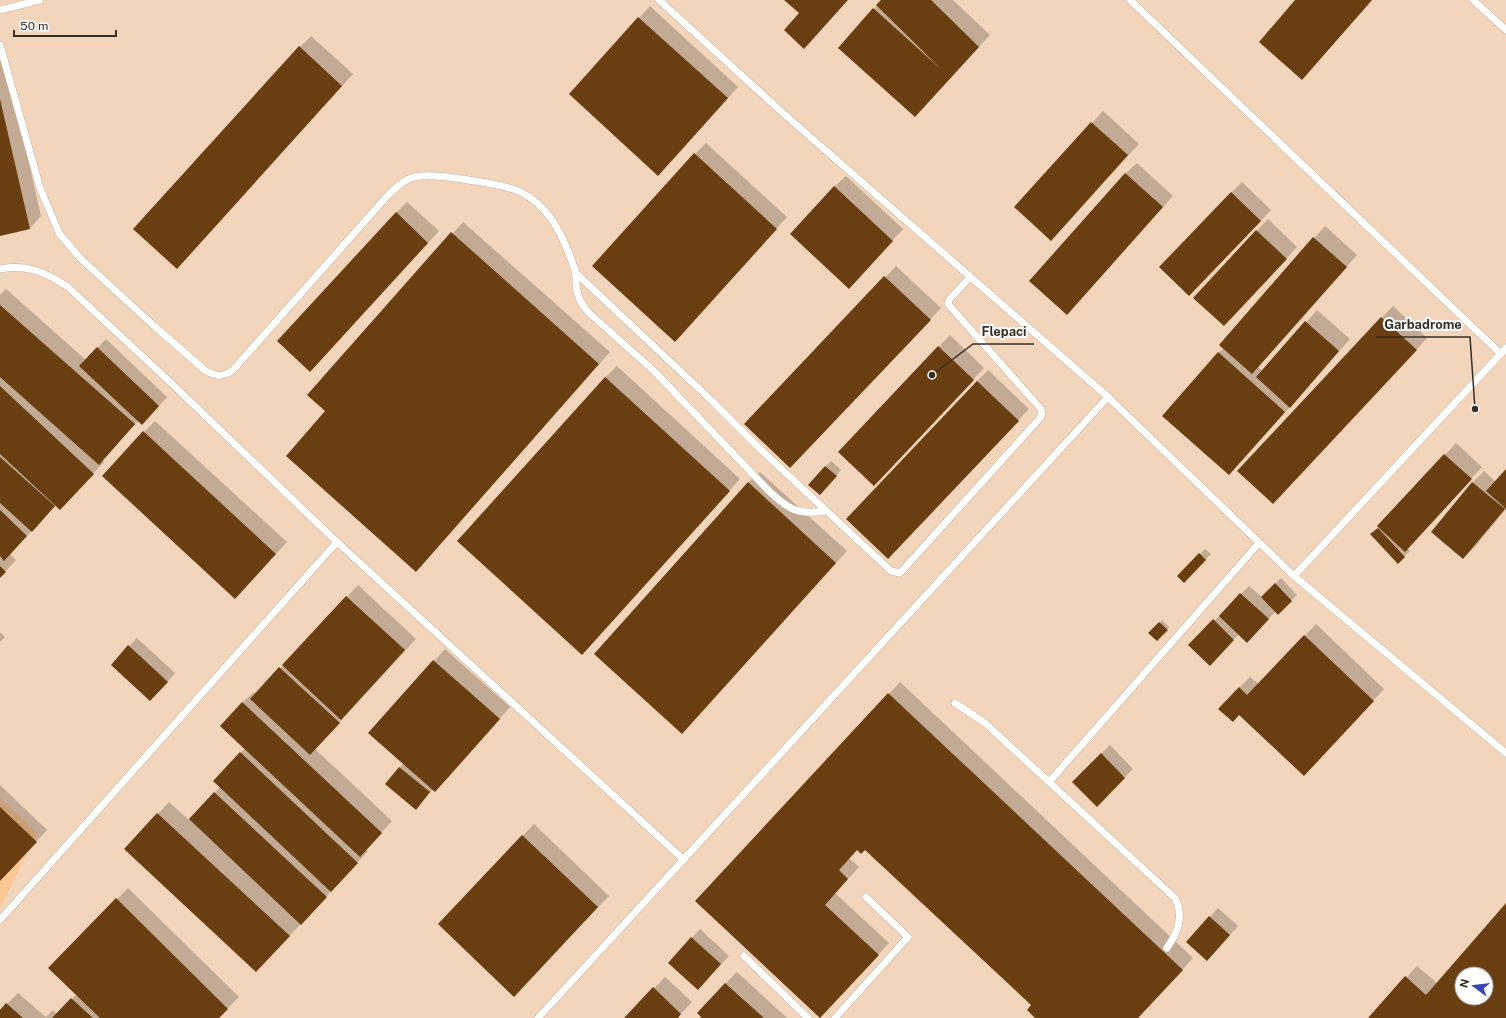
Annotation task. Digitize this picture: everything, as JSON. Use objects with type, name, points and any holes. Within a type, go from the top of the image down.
[{"type":"lane","points":[[0,10],[40,0]]},
{"type":"lane","points":[[660,0],[784,114],[1108,397],[1294,576],[1506,753]]},
{"type":"lane","points":[[1130,0],[1503,351],[1294,576]]},
{"type":"lane","points":[[1473,0],[1506,30]]},
{"type":"lane","points":[[0,45],[40,188],[59,233],[80,258],[147,320],[213,376],[226,375],[234,370],[389,194],[401,183],[411,178],[422,176],[454,178],[492,184],[516,190],[538,202],[566,242],[576,273],[577,291],[581,304],[654,371],[769,492],[783,504],[800,512],[812,513],[826,511]]},
{"type":"lane","points":[[0,269],[14,266],[31,268],[49,275],[68,287],[169,381],[337,542],[684,860]]},
{"type":"lane","points":[[576,273],[826,511],[892,571],[900,573],[1042,414],[1041,409],[948,304],[949,300],[970,277]]},
{"type":"lane","points":[[538,1018],[1108,397]]},
{"type":"lane","points":[[0,920],[337,542]]},
{"type":"lane","points":[[1050,782],[1259,543]]},
{"type":"lane","points":[[955,703],[985,723],[1175,898],[1180,912],[1179,926],[1175,937],[1167,948]]},
{"type":"lane","points":[[835,1018],[908,937],[866,897]]},
{"type":"lane","points":[[744,956],[808,1018]]},
{"type":"shaded area","points":[[0,0],[1506,0],[1506,1018],[0,1018]]},
{"type":"shaded area","points":[[0,799],[37,833],[0,908]]},
{"type":"building","points":[[784,0],[848,0],[804,49],[784,30],[799,13]]},
{"type":"building","points":[[881,0],[931,0],[979,47],[915,117],[838,48],[873,8],[942,70],[876,5]]},
{"type":"building","points":[[1295,0],[1372,0],[1302,80],[1259,42]]},
{"type":"building","points":[[638,17],[728,98],[658,176],[569,94]]},
{"type":"building","points":[[299,46],[342,86],[177,269],[133,229]]},
{"type":"building","points":[[0,99],[30,229],[0,236]]},
{"type":"building","points":[[1091,122],[1128,155],[1051,241],[1014,207]]},
{"type":"building","points":[[694,153],[777,229],[675,342],[592,266]]},
{"type":"building","points":[[1125,173],[1163,207],[1067,315],[1029,281]]},
{"type":"building","points":[[834,186],[893,241],[849,289],[790,234]]},
{"type":"building","points":[[1231,192],[1261,221],[1189,296],[1159,267]]},
{"type":"building","points":[[396,212],[428,243],[310,372],[277,341]]},
{"type":"building","points":[[1256,230],[1287,259],[1224,326],[1193,298]]},
{"type":"building","points":[[451,232],[599,364],[416,572],[286,456],[325,411],[307,395]]},
{"type":"building","points":[[1313,237],[1347,267],[1252,374],[1219,345]]},
{"type":"building","points":[[884,276],[931,320],[790,468],[744,424]]},
{"type":"building","points":[[0,305],[135,424],[99,465],[0,377]]},
{"type":"building","points":[[1381,317],[1417,350],[1273,504],[1237,471]]},
{"type":"building","points":[[1305,321],[1339,351],[1290,408],[1256,377]]},
{"type":"building","points":[[938,346],[974,380],[874,486],[838,452]]},
{"type":"building","points":[[97,347],[159,406],[142,425],[79,366]]},
{"type":"building","points":[[1218,352],[1285,412],[1229,475],[1162,416]]},
{"type":"building","points":[[605,377],[730,491],[582,655],[457,541]]},
{"type":"building","points":[[977,381],[1019,421],[888,559],[846,519]]},
{"type":"building","points":[[0,386],[94,474],[60,510],[0,454]]},
{"type":"building","points":[[143,431],[276,554],[235,599],[102,476]]},
{"type":"building","points":[[1444,454],[1472,479],[1405,552],[1377,526]]},
{"type":"building","points":[[0,457],[55,506],[32,532],[0,503]]},
{"type":"building","points":[[825,466],[837,476],[820,495],[808,485]]},
{"type":"building","points":[[1506,469],[1506,509],[1486,491]]},
{"type":"building","points":[[748,482],[836,563],[682,734],[594,654]]},
{"type":"building","points":[[1472,482],[1505,509],[1463,559],[1431,532]]},
{"type":"building","points":[[0,510],[27,536],[4,561],[0,556]]},
{"type":"building","points":[[1378,528],[1405,557],[1398,564],[1370,534]]},
{"type":"building","points":[[1199,553],[1206,560],[1184,583],[1177,576]]},
{"type":"building","points":[[0,566],[6,572],[0,578]]},
{"type":"building","points":[[1275,583],[1292,601],[1278,615],[1261,597]]},
{"type":"building","points":[[1240,593],[1269,619],[1247,643],[1219,616]]},
{"type":"building","points":[[346,596],[405,650],[341,720],[282,665]]},
{"type":"building","points":[[1213,619],[1234,640],[1210,666],[1188,645]]},
{"type":"building","points":[[1159,622],[1168,630],[1157,641],[1148,633]]},
{"type":"building","points":[[1304,635],[1374,701],[1304,776],[1239,715],[1233,722],[1218,709],[1239,687],[1247,695]]},
{"type":"building","points":[[128,645],[168,682],[150,701],[111,665]]},
{"type":"building","points":[[433,660],[500,719],[435,792],[368,733]]},
{"type":"building","points":[[279,667],[340,723],[310,755],[250,699]]},
{"type":"building","points":[[888,693],[1183,970],[1138,1018],[1035,1018],[1027,1010],[1031,1005],[865,850],[861,854],[857,850],[839,870],[848,879],[825,905],[879,955],[820,1018],[695,901]]},
{"type":"building","points":[[242,702],[382,833],[360,857],[220,726]]},
{"type":"building","points":[[240,752],[358,863],[331,892],[213,781]]},
{"type":"building","points":[[1101,753],[1125,778],[1097,807],[1072,782]]},
{"type":"building","points":[[399,767],[430,792],[416,810],[385,784]]},
{"type":"building","points":[[214,792],[327,897],[301,925],[189,819]]},
{"type":"building","points":[[0,807],[37,842],[0,881]]},
{"type":"building","points":[[157,813],[290,936],[256,972],[124,849]]},
{"type":"building","points":[[522,835],[598,907],[514,997],[438,924]]},
{"type":"building","points":[[116,898],[228,1009],[219,1018],[100,1018],[48,968]]},
{"type":"building","points":[[1506,903],[1506,1018],[1368,1018],[1405,976],[1426,995]]},
{"type":"building","points":[[1209,916],[1230,935],[1207,961],[1186,942]]},
{"type":"building","points":[[691,937],[721,964],[698,990],[668,963]]},
{"type":"building","points":[[725,983],[764,1018],[702,1018],[697,1013]]},
{"type":"building","points":[[653,987],[681,1014],[678,1018],[624,1018]]},
{"type":"building","points":[[71,998],[93,1018],[52,1018]]},
{"type":"building","points":[[6,1003],[23,1018],[0,1018],[0,1010]]},
{"type":"place","name":"Flepaci","points":[[932,375]]},
{"type":"place","name":"Garbadrome","points":[[1475,409]]}]
